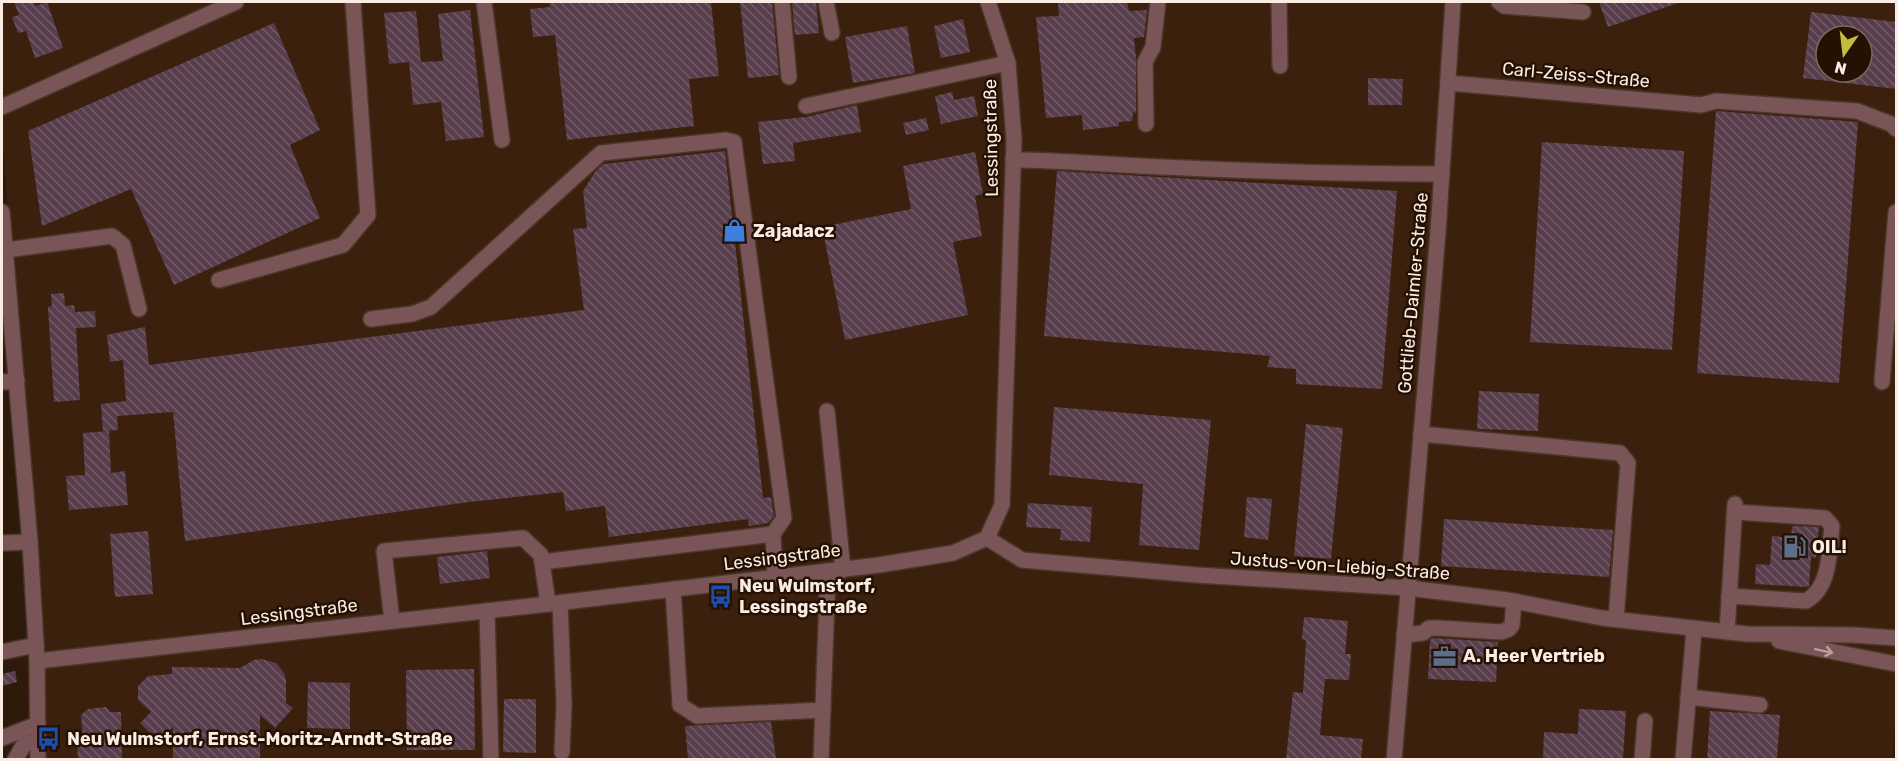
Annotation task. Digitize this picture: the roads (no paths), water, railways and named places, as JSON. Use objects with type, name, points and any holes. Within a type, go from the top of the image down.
[{"type":"street","points":[[2,107],[236,2]]},
{"type":"street","points":[[219,280],[343,245],[368,215],[353,2]]},
{"type":"street","points":[[484,2],[502,140]]},
{"type":"street","points":[[782,2],[789,77]]},
{"type":"street","points":[[826,2],[832,33]]},
{"type":"street","name":"Lessingstraße","points":[[2,652],[37,653],[554,604],[835,570],[953,553],[987,538],[1002,505],[1014,140],[1008,63],[989,2]]},
{"type":"street","points":[[1146,124],[1145,62],[1153,47],[1158,2]]},
{"type":"street","points":[[1279,2],[1280,66]]},
{"type":"street","name":"Gottlieb-Daimler-Straße","points":[[1394,759],[1442,174],[1453,2]]},
{"type":"street","points":[[1499,2],[1504,6],[1583,12]]},
{"type":"street","points":[[806,106],[1008,63]]},
{"type":"street","name":"Carl-Zeiss-Straße","points":[[1448,83],[1701,105],[1716,101],[1857,111],[1891,124],[1896,129]]},
{"type":"street","points":[[371,319],[412,314],[430,308],[601,153],[726,140],[734,142],[784,518],[773,534],[775,577]]},
{"type":"street","points":[[1013,160],[1245,170],[1442,174]]},
{"type":"street","points":[[2,212],[6,250],[9,382],[30,542],[37,653],[38,759]]},
{"type":"street","points":[[1882,382],[1896,212]]},
{"type":"street","points":[[6,250],[112,236],[123,245],[139,309]]},
{"type":"street","points":[[821,759],[835,570],[827,411]]},
{"type":"street","points":[[1421,435],[1620,453],[1628,463],[1616,619]]},
{"type":"street","points":[[1727,632],[1729,596],[1735,507],[1825,518],[1832,526],[1825,579],[1813,597],[1806,601],[1729,596]]},
{"type":"street","points":[[542,561],[773,534]]},
{"type":"street","points":[[392,621],[384,551],[523,538],[541,555],[554,604],[564,704],[562,752]]},
{"type":"street","name":"Justus-von-Liebig-Straße","points":[[987,538],[1022,560],[1197,575],[1408,588],[1514,601],[1694,630],[1747,634]]},
{"type":"street","points":[[2,543],[30,542]]},
{"type":"street","points":[[674,589],[680,705],[697,716],[823,710]]},
{"type":"street","points":[[1404,634],[1423,633],[1429,628],[1501,632],[1509,630],[1512,625],[1514,601]]},
{"type":"street","points":[[487,610],[491,759]]},
{"type":"street","points":[[1683,759],[1694,630]]},
{"type":"street","points":[[1747,634],[1895,636]]},
{"type":"street","points":[[1747,634],[1896,664]]},
{"type":"street","points":[[1688,697],[1760,705]]},
{"type":"street","points":[[1642,759],[1645,721]]},
{"type":"street","points":[[2,738],[38,724]]},
{"type":"street","points":[[15,759],[24,744],[38,743]]},
{"type":"place","name":"Zajadacz","points":[[735,231]]},
{"type":"place","name":"OIL!","points":[[1794,547]]},
{"type":"place","name":"Neu Wulmstorf, Lessingstraße","points":[[721,596]]},
{"type":"place","name":"A. Heer Vertrieb","points":[[1445,656]]},
{"type":"place","name":"Neu Wulmstorf, Ernst-Moritz-Arndt-Straße","points":[[49,739]]}]
